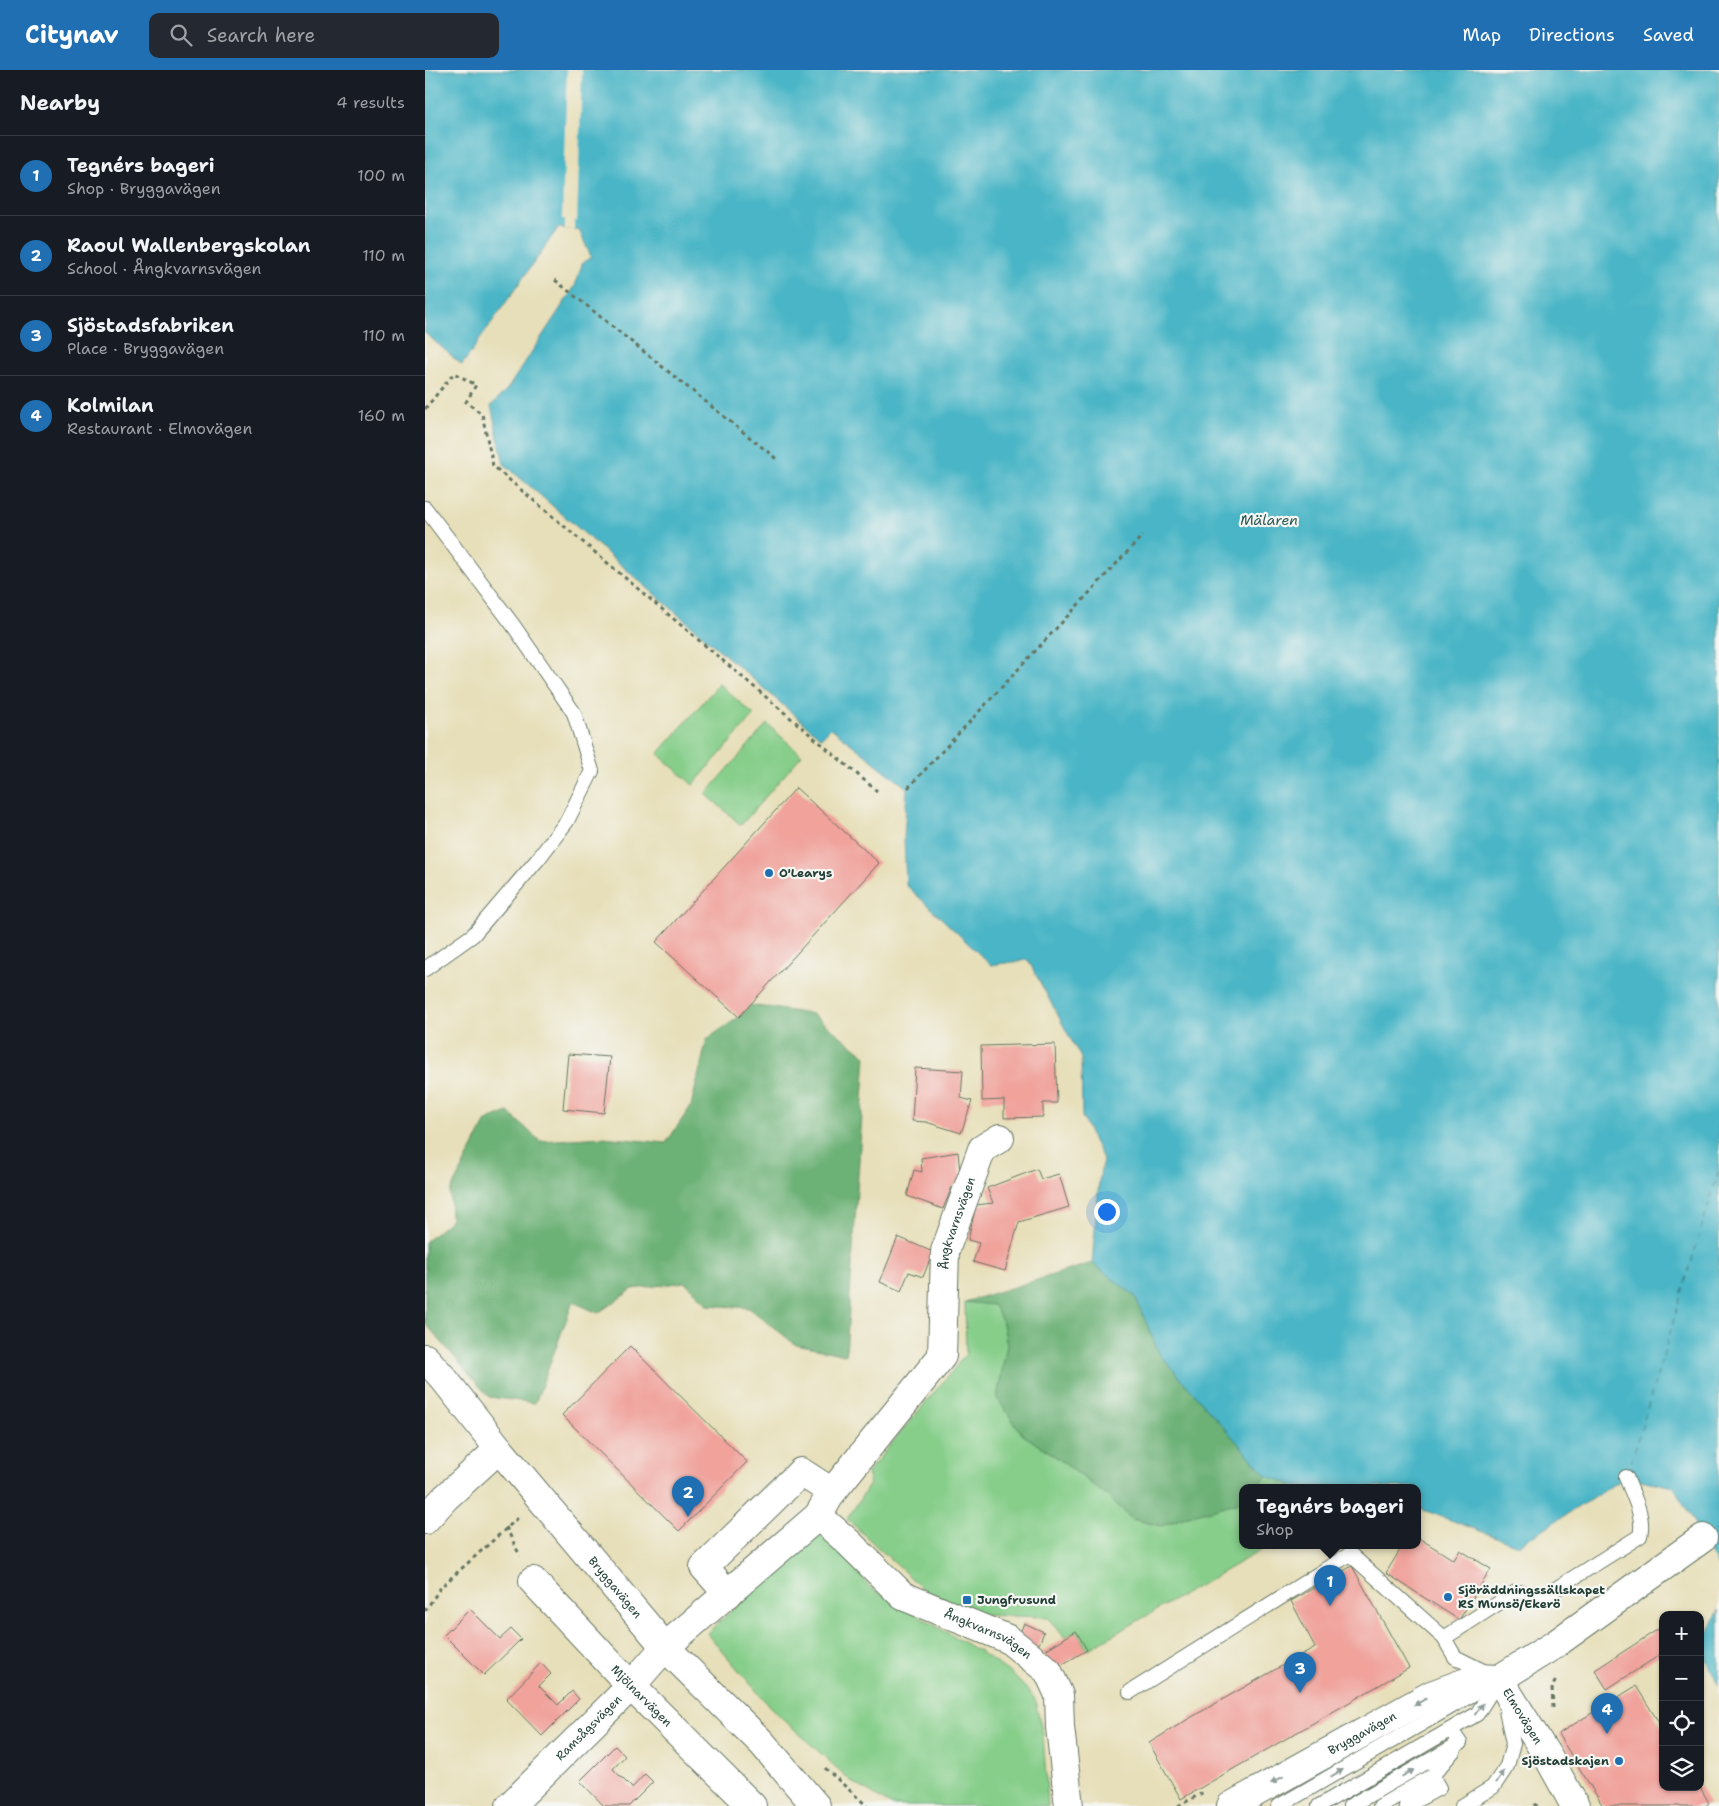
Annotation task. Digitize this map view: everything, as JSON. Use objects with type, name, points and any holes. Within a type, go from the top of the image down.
[{"type":"street","name":"Ångkvarnsvägen","points":[[665,1647],[818,1516],[832,1492],[942,1356],[945,1251],[982,1149],[1000,1138]]},
{"type":"street","name":"Bryggavägen","points":[[425,1358],[665,1647],[762,1742],[816,1806]]},
{"type":"street","points":[[425,1520],[445,1498],[499,1449]]},
{"type":"street","points":[[728,1594],[703,1567],[801,1472],[832,1492]]},
{"type":"street","name":"Ångkvarnsvägen","points":[[818,1516],[848,1542],[903,1596],[1008,1639],[1049,1671],[1059,1695],[1060,1727],[1069,1806]]},
{"type":"street","points":[[1499,1679],[1554,1645],[1703,1538]]},
{"type":"street","name":"Mjölnarvägen","points":[[533,1581],[631,1686],[752,1806]]},
{"type":"street","name":"Ramsågsvägen","points":[[510,1806],[631,1686],[665,1647]]},
{"type":"street","name":"Bryggavägen","points":[[1231,1806],[1431,1695],[1477,1678],[1499,1679]]},
{"type":"street","name":"Elmovägen","points":[[1499,1679],[1548,1757],[1575,1806]]},
{"type":"lane","points":[[425,508],[513,625],[574,713],[593,771],[567,821],[539,858],[473,935],[425,969]]},
{"type":"lane","points":[[1444,1638],[1516,1592],[1546,1595],[1640,1536],[1642,1526],[1640,1514],[1626,1477]]},
{"type":"lane","points":[[1130,1692],[1350,1554],[1444,1638],[1455,1657],[1499,1679]]},
{"type":"lane","points":[[1319,1806],[1477,1714],[1499,1679]]},
{"type":"lane","points":[[1279,1806],[1499,1679]]},
{"type":"lane","points":[[1462,1806],[1493,1787],[1507,1766],[1513,1744],[1499,1679]]},
{"type":"lane","points":[[1451,1730],[1459,1743]]},
{"type":"lane","points":[[1380,1806],[1432,1776],[1459,1743]]},
{"type":"lane","points":[[1350,1806],[1459,1743]]},
{"type":"lane","points":[[1406,1806],[1439,1788],[1432,1776]]},
{"type":"path","points":[[555,280],[779,461]]},
{"type":"path","points":[[425,409],[454,373],[476,386],[466,402],[482,414],[493,466],[877,791]]},
{"type":"path","points":[[907,788],[1143,535]]},
{"type":"path","points":[[425,1610],[441,1587],[505,1527]]},
{"type":"green space","points":[[719,684],[754,715],[693,785],[658,754]]},
{"type":"green space","points":[[767,724],[802,755],[741,825],[706,794]]},
{"type":"green space","points":[[751,1005],[812,1014],[866,1056],[846,1355],[796,1345],[749,1308],[708,1305],[685,1282],[633,1289],[598,1313],[573,1302],[535,1403],[489,1397],[425,1323],[425,1242],[451,1220],[450,1192],[486,1121],[508,1112],[540,1141],[603,1137],[666,1143],[691,1106],[707,1039],[739,1017]]},
{"type":"green space","points":[[1092,1263],[1135,1296],[1160,1355],[1267,1476],[1258,1484],[1239,1484],[1239,1500],[1236,1503],[1188,1516],[1161,1526],[1132,1519],[1106,1495],[1051,1453],[1023,1435],[997,1398],[1007,1345],[1003,1323],[994,1305],[965,1302]]},
{"type":"green space","points":[[965,1302],[994,1305],[1003,1323],[1007,1345],[997,1398],[1023,1435],[1051,1453],[1106,1495],[1132,1519],[1161,1526],[1239,1500],[1239,1549],[1263,1549],[1087,1650],[1076,1631],[1065,1638],[1047,1617],[980,1615],[924,1590],[847,1519],[870,1484],[867,1473],[966,1354]]},
{"type":"green space","points":[[1267,1476],[1290,1484],[1258,1484]]},
{"type":"green space","points":[[818,1532],[835,1541],[869,1587],[982,1653],[1013,1675],[1034,1697],[1043,1734],[1048,1806],[892,1806],[851,1781],[770,1707],[707,1633]]},
{"type":"water","name":"Mälaren","points":[[425,70],[1719,70],[1719,1568],[1674,1487],[1626,1477],[1518,1545],[1421,1509],[1421,1484],[1290,1484],[1267,1476],[1160,1355],[1135,1296],[1092,1263],[1099,1181],[1103,1159],[1082,1117],[1081,1058],[1028,960],[991,965],[906,885],[904,838],[907,788],[831,728],[821,738],[504,464],[491,406],[508,388],[575,286],[582,264],[591,257],[579,230],[558,228],[462,365],[425,333]]},
{"type":"water","points":[[1719,1610],[1719,1686],[1704,1654],[1704,1641]]},
{"type":"pier","points":[[567,70],[582,70],[577,221],[574,221],[574,230],[565,229],[565,219],[562,219]]},
{"type":"building","points":[[796,788],[879,863],[739,1017],[656,942]]},
{"type":"building","points":[[1055,1044],[1057,1103],[1043,1103],[1043,1117],[1004,1118],[1004,1100],[982,1101],[981,1046]]},
{"type":"building","points":[[568,1054],[610,1057],[604,1113],[563,1109]]},
{"type":"building","points":[[915,1068],[963,1071],[961,1098],[972,1101],[961,1133],[926,1122],[912,1121]]},
{"type":"building","points":[[958,1152],[961,1183],[952,1187],[943,1209],[907,1196],[914,1170],[922,1172],[921,1158]]},
{"type":"building","points":[[1037,1169],[1041,1179],[1059,1174],[1069,1207],[1019,1222],[1005,1271],[973,1262],[979,1243],[968,1240],[976,1205],[993,1203],[987,1188]]},
{"type":"building","points":[[898,1237],[933,1252],[923,1277],[909,1272],[901,1291],[880,1282]]},
{"type":"building","points":[[630,1346],[747,1462],[679,1531],[562,1415]]},
{"type":"building","name":"Sjöräddningssällskapet RS Munsö/Ekerö","points":[[1421,1539],[1454,1560],[1460,1550],[1491,1569],[1459,1620],[1386,1573],[1401,1549],[1421,1549]]},
{"type":"building","points":[[1352,1566],[1409,1668],[1181,1799],[1149,1743],[1315,1647],[1291,1601]]},
{"type":"building","points":[[470,1609],[500,1639],[511,1629],[521,1639],[484,1675],[444,1635]]},
{"type":"building","points":[[1024,1623],[1044,1632],[1037,1649],[1017,1640]]},
{"type":"building","points":[[1659,1629],[1659,1656],[1607,1689],[1595,1670]]},
{"type":"building","points":[[1076,1631],[1087,1650],[1053,1670],[1042,1652]]},
{"type":"building","points":[[541,1663],[551,1674],[539,1686],[558,1705],[572,1691],[579,1699],[542,1736],[506,1699]]},
{"type":"building","name":"Sjöstadskajen","points":[[1636,1686],[1659,1723],[1659,1791],[1702,1791],[1709,1803],[1705,1806],[1603,1806],[1558,1734]]},
{"type":"building","points":[[615,1746],[625,1756],[613,1769],[632,1788],[645,1774],[653,1782],[629,1806],[604,1806],[580,1781]]},
{"type":"ferry route","points":[[1628,1472],[1719,1170]]},
{"type":"ferry route","points":[[1713,1532],[1719,1529]]},
{"type":"place","name":"O'Learys","points":[[769,873]]},
{"type":"place","name":"Raoul Wallenbergskolan","points":[[688,1517]]},
{"type":"place","name":"Sjöräddningssällskapet RS Munsö/Ekerö","points":[[1448,1597]]},
{"type":"place","name":"Jungfrusund","points":[[967,1600]]},
{"type":"place","name":"Tegnérs bageri","points":[[1330,1606]]},
{"type":"place","name":"Sjöstadsfabriken","points":[[1300,1693]]},
{"type":"place","name":"Kolmilan","points":[[1607,1734]]},
{"type":"place","name":"Sjöstadskajen","points":[[1619,1761]]}]
